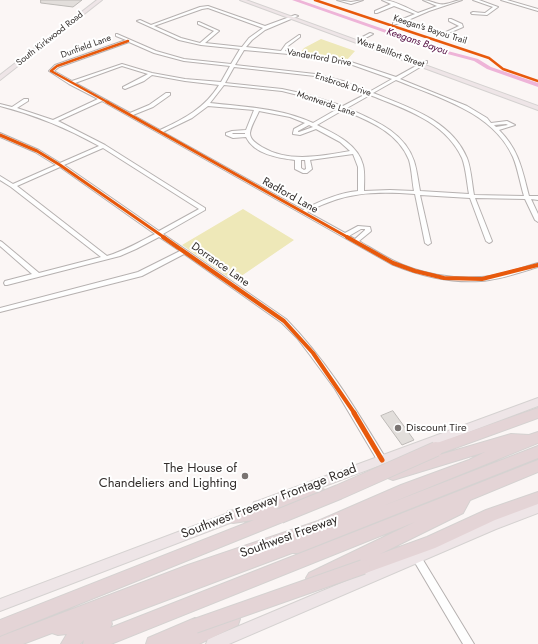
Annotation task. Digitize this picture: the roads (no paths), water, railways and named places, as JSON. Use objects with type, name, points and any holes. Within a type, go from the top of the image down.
[{"type":"highway","points":[[0,628],[339,492],[436,450],[538,413]]},
{"type":"highway","points":[[233,516],[247,515],[511,439],[537,443]]},
{"type":"highway","points":[[298,546],[537,443]]},
{"type":"highway","name":"Southwest Freeway","points":[[2,644],[188,573],[321,527],[406,489],[474,464],[501,451],[537,443]]},
{"type":"highway","points":[[91,644],[538,466]]},
{"type":"highway","points":[[181,644],[458,508],[465,495]]},
{"type":"highway","points":[[154,644],[195,626],[430,543],[491,515],[538,498]]},
{"type":"highway","name":"Southwest Freeway","points":[[38,630],[84,623],[292,546],[298,546]]},
{"type":"highway","name":"Southwest Freeway","points":[[68,644],[77,634],[294,550],[298,546]]},
{"type":"main road","name":"South Kirkwood Road","points":[[0,71],[72,16],[92,2],[100,0]]},
{"type":"main road","name":"West Bellfort Street","points":[[242,0],[294,16]]},
{"type":"main road","name":"West Bellfort Street","points":[[252,0],[424,64],[538,103]]},
{"type":"main road","name":"South Kirkwood Road","points":[[0,78],[80,16],[92,2]]},
{"type":"main road","points":[[72,16],[80,16]]},
{"type":"main road","points":[[56,29],[63,30]]},
{"type":"main road","points":[[35,45],[42,46]]},
{"type":"main road","points":[[18,58],[24,60]]},
{"type":"main road","name":"West Bellfort Street","points":[[481,84],[538,108]]},
{"type":"main road","name":"Southwest Freeway Frontage Road","points":[[0,605],[538,402]]},
{"type":"main road","points":[[213,644],[493,525],[538,508]]},
{"type":"street","points":[[339,0],[351,3],[361,0]]},
{"type":"street","points":[[384,0],[418,14]]},
{"type":"street","points":[[425,0],[440,6]]},
{"type":"street","points":[[394,24],[460,0]]},
{"type":"street","points":[[473,13],[486,14],[496,7],[475,0]]},
{"type":"street","points":[[502,0],[538,10]]},
{"type":"street","points":[[376,12],[395,4]]},
{"type":"street","points":[[151,26],[203,7],[211,7],[266,28]]},
{"type":"street","points":[[159,132],[180,122],[207,104],[233,66],[242,49],[259,32],[294,16]]},
{"type":"street","points":[[403,21],[444,34],[461,27],[461,25],[450,20]]},
{"type":"street","name":"Vanderford Drive","points":[[139,21],[180,39],[201,44],[322,57],[344,62],[396,79],[465,107],[491,124],[512,149],[527,198],[538,220]]},
{"type":"street","points":[[199,24],[217,31],[201,44]]},
{"type":"street","points":[[359,40],[371,34]]},
{"type":"street","name":"Ensbrook Drive","points":[[117,35],[128,41],[173,57],[207,63],[315,75],[341,82],[371,93],[418,113],[440,127],[455,142],[464,159],[472,197],[489,242]]},
{"type":"street","points":[[282,52],[287,45],[299,36]]},
{"type":"street","name":"Dunfield Lane","points":[[50,70],[57,66],[128,41]]},
{"type":"street","points":[[308,123],[296,130],[295,133],[300,134],[315,126],[343,108],[424,64]]},
{"type":"street","name":"Montverde Lane","points":[[71,83],[117,66],[126,66],[151,74],[185,80],[292,92],[312,97],[343,108],[374,122],[392,134],[407,150],[412,162],[428,242]]},
{"type":"street","name":"Radford Lane","points":[[50,70],[393,263],[415,271],[444,278],[482,279],[538,265]]},
{"type":"street","points":[[125,88],[151,74]]},
{"type":"street","points":[[130,116],[151,106],[168,94]]},
{"type":"street","points":[[13,108],[26,100]]},
{"type":"street","points":[[54,122],[101,100]]},
{"type":"street","points":[[207,104],[286,114],[315,126],[343,141],[354,152],[360,165],[361,191]]},
{"type":"street","points":[[0,105],[13,108],[74,130],[103,146],[203,209],[134,248],[106,258],[7,283]]},
{"type":"street","points":[[257,110],[249,133],[254,144],[268,153],[278,156],[308,159],[354,152]]},
{"type":"street","points":[[491,124],[507,122],[513,125],[496,129]]},
{"type":"street","name":"Dorrance Lane","points":[[0,135],[37,151],[60,165],[284,321],[299,335],[331,376],[382,460]]},
{"type":"street","points":[[13,186],[103,146]]},
{"type":"street","points":[[298,159],[298,169],[305,172],[309,169],[308,159]]},
{"type":"street","points":[[0,178],[13,186],[106,258]]},
{"type":"street","points":[[303,212],[332,198],[361,191],[388,191],[472,197],[538,198]]},
{"type":"street","points":[[345,236],[360,227],[368,228],[368,231],[355,242]]},
{"type":"street","points":[[0,243],[36,275]]},
{"type":"street","points":[[0,310],[140,274],[185,251]]},
{"type":"street","points":[[417,558],[468,644]]},
{"type":"waterway","name":"Keegans Bayou","points":[[295,0],[442,51],[476,60],[489,68],[538,85]]},
{"type":"place","name":"Discount Tire","points":[[398,428]]},
{"type":"place","name":"The House of Chandeliers and Lighting","points":[[245,476]]}]
